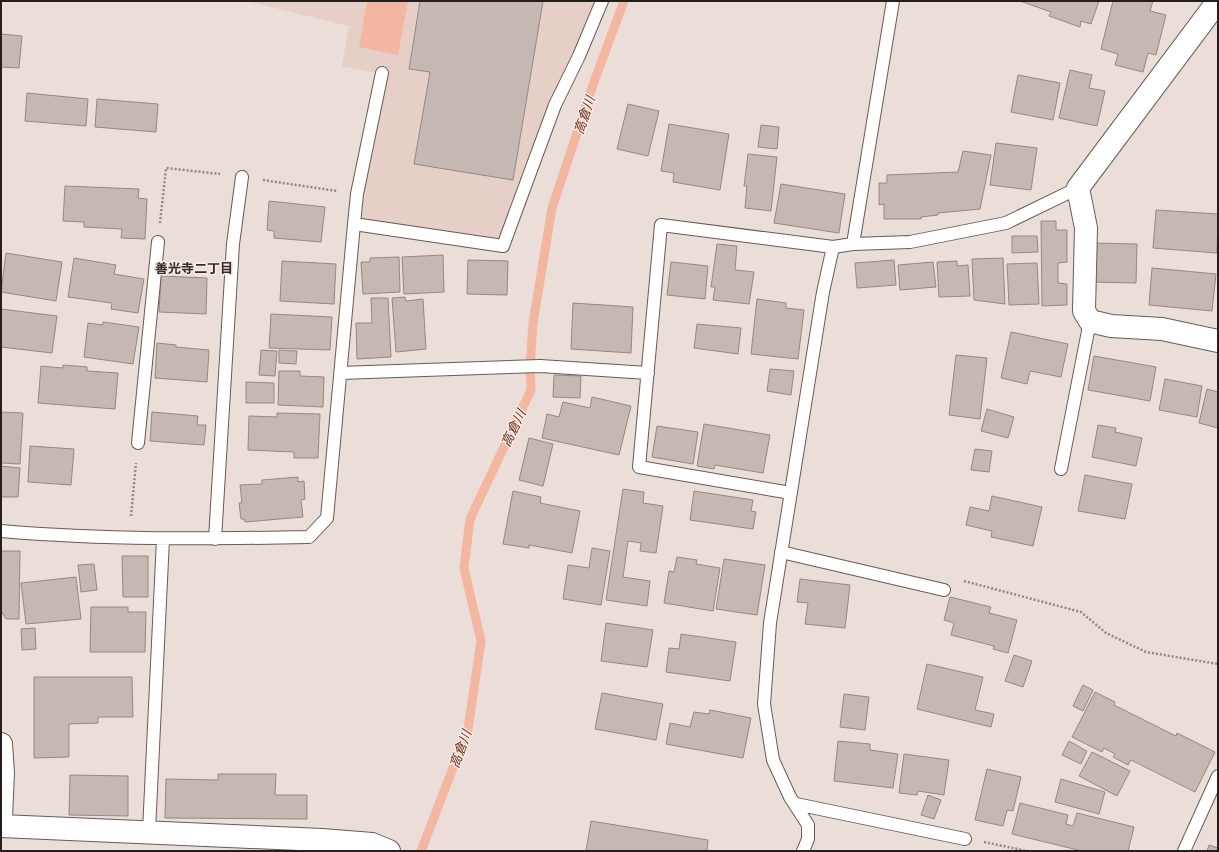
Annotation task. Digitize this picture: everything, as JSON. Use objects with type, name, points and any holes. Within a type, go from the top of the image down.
[{"type":"street","points":[[1218,1],[1078,188],[1086,228],[1084,312],[1090,321],[1111,326],[1162,329],[1218,342]]},
{"type":"street","points":[[1,744],[3,773],[1,817]]},
{"type":"street","points":[[1,826],[149,831],[322,840],[372,844],[389,851]]},
{"type":"lane","points":[[354,224],[503,246],[555,105],[579,56],[602,1]]},
{"type":"lane","points":[[853,244],[893,1]]},
{"type":"lane","points":[[1,532],[71,537],[163,540],[308,537],[327,518],[354,224],[358,194],[382,74]]},
{"type":"lane","points":[[215,539],[232,244],[242,177]]},
{"type":"lane","points":[[791,493],[640,467],[661,225],[834,247],[853,244],[910,242],[1006,223],[1078,188]]},
{"type":"lane","points":[[138,443],[158,242]]},
{"type":"lane","points":[[803,851],[808,839],[808,825],[796,804],[790,797],[773,760],[764,704],[770,624],[781,552],[823,292],[834,247]]},
{"type":"lane","points":[[1061,469],[1090,321]]},
{"type":"lane","points":[[340,373],[540,366],[648,373]]},
{"type":"lane","points":[[149,831],[163,540]]},
{"type":"lane","points":[[781,552],[944,590]]},
{"type":"lane","points":[[1184,851],[1218,776]]},
{"type":"lane","points":[[796,804],[965,838]]},
{"type":"path","points":[[128,538],[138,443]]},
{"type":"path","points":[[944,590],[948,576],[1081,612],[1106,633],[1146,652],[1218,664]]},
{"type":"path","points":[[965,838],[1027,851]]},
{"type":"shaded area","points":[[246,1],[602,1],[503,246],[354,224],[382,74],[342,66],[349,26]]},
{"type":"shaded area","points":[[367,1],[408,1],[398,55],[359,47]]},
{"type":"building","points":[[420,1],[543,1],[513,180],[414,164],[430,72],[409,69]]},
{"type":"building","points":[[1020,1],[1099,1],[1091,24],[1081,21],[1080,27],[1049,16],[1051,12]]},
{"type":"building","points":[[1113,1],[1153,1],[1150,11],[1166,15],[1156,55],[1148,53],[1143,72],[1115,65],[1118,54],[1101,49]]},
{"type":"building","points":[[1,34],[22,36],[19,68],[1,67]]},
{"type":"building","points":[[1070,70],[1092,75],[1089,88],[1105,91],[1097,126],[1059,118]]},
{"type":"building","points":[[1018,75],[1060,83],[1053,120],[1011,112]]},
{"type":"building","points":[[27,93],[88,99],[86,126],[25,121]]},
{"type":"building","points":[[97,99],[158,104],[156,132],[95,127]]},
{"type":"building","points":[[628,104],[659,111],[648,156],[617,149]]},
{"type":"building","points":[[669,124],[729,134],[720,190],[673,182],[674,173],[661,171]]},
{"type":"building","points":[[761,125],[779,127],[777,149],[758,147]]},
{"type":"building","points":[[996,143],[1037,148],[1031,190],[990,185]]},
{"type":"building","points":[[963,151],[991,155],[980,209],[938,213],[938,215],[921,217],[921,219],[884,219],[884,204],[879,205],[879,183],[887,183],[887,175],[958,172]]},
{"type":"building","points":[[748,154],[777,157],[771,211],[745,208],[747,186],[744,186]]},
{"type":"building","points":[[781,184],[845,194],[839,233],[774,223]]},
{"type":"building","points":[[65,186],[139,189],[138,198],[147,199],[145,239],[121,238],[122,229],[84,227],[84,222],[63,221]]},
{"type":"building","points":[[269,201],[325,207],[321,242],[274,238],[274,231],[267,230]]},
{"type":"building","points":[[1156,210],[1218,214],[1217,253],[1153,248]]},
{"type":"building","points":[[1041,221],[1056,221],[1056,230],[1067,230],[1067,262],[1058,263],[1058,283],[1067,284],[1067,305],[1042,306]]},
{"type":"building","points":[[1012,236],[1037,236],[1038,252],[1012,253]]},
{"type":"building","points":[[1092,243],[1137,244],[1136,283],[1091,282]]},
{"type":"building","points":[[717,244],[737,246],[735,270],[754,272],[749,304],[713,300],[715,287],[711,287]]},
{"type":"building","points":[[6,253],[62,262],[56,301],[1,292]]},
{"type":"building","points":[[443,255],[444,292],[404,294],[402,257]]},
{"type":"building","points":[[399,257],[400,292],[363,294],[361,262],[370,262],[370,258]]},
{"type":"building","points":[[74,258],[116,265],[114,274],[144,279],[138,313],[111,309],[112,303],[68,297]]},
{"type":"building","points":[[1003,258],[1005,304],[974,300],[972,259]]},
{"type":"building","points":[[468,260],[508,261],[507,295],[467,294]]},
{"type":"building","points":[[894,260],[896,285],[857,288],[855,263]]},
{"type":"building","points":[[282,261],[336,264],[334,304],[280,301]]},
{"type":"building","points":[[957,261],[957,266],[968,265],[970,296],[939,297],[937,262]]},
{"type":"building","points":[[671,262],[708,266],[705,299],[667,295]]},
{"type":"building","points":[[933,262],[936,287],[900,290],[898,265]]},
{"type":"building","points":[[1037,263],[1039,304],[1009,305],[1007,264]]},
{"type":"building","points":[[1152,268],[1216,274],[1212,311],[1149,305]]},
{"type":"building","points":[[161,276],[207,278],[206,314],[159,312]]},
{"type":"building","points":[[405,297],[406,301],[423,299],[426,349],[396,352],[392,298]]},
{"type":"building","points":[[371,298],[388,298],[391,357],[357,359],[356,323],[372,323]]},
{"type":"building","points":[[757,299],[786,303],[786,308],[804,310],[798,359],[751,354]]},
{"type":"building","points":[[573,303],[633,307],[631,353],[571,349]]},
{"type":"building","points":[[1,309],[57,316],[52,353],[1,347]]},
{"type":"building","points":[[271,314],[332,317],[330,350],[269,348]]},
{"type":"building","points":[[103,322],[139,327],[133,364],[84,357],[88,323],[103,325]]},
{"type":"building","points":[[697,324],[741,328],[738,354],[694,348]]},
{"type":"building","points":[[1011,332],[1068,344],[1061,377],[1030,371],[1027,384],[1001,378]]},
{"type":"building","points":[[157,343],[176,345],[176,347],[209,350],[207,382],[155,378]]},
{"type":"building","points":[[261,350],[277,351],[275,376],[259,375]]},
{"type":"building","points":[[279,350],[297,351],[296,364],[279,363]]},
{"type":"building","points":[[956,355],[987,358],[980,419],[949,415]]},
{"type":"building","points":[[1094,356],[1156,367],[1150,401],[1088,390]]},
{"type":"building","points":[[63,365],[87,367],[87,371],[118,373],[115,409],[38,403],[41,366],[63,368]]},
{"type":"building","points":[[770,369],[794,371],[791,395],[767,391]]},
{"type":"building","points":[[279,371],[300,371],[300,376],[324,377],[323,407],[278,405]]},
{"type":"building","points":[[554,375],[581,376],[580,398],[553,397]]},
{"type":"building","points":[[1165,379],[1202,386],[1197,417],[1159,410]]},
{"type":"building","points":[[246,382],[274,383],[274,403],[246,403]]},
{"type":"building","points":[[1207,389],[1218,392],[1218,428],[1199,423]]},
{"type":"building","points":[[592,397],[631,406],[619,455],[542,438],[547,414],[559,417],[563,402],[590,408]]},
{"type":"building","points":[[987,409],[1014,417],[1008,438],[981,431]]},
{"type":"building","points":[[1,412],[23,413],[20,464],[1,463]]},
{"type":"building","points":[[152,412],[198,416],[197,425],[206,425],[204,445],[150,441]]},
{"type":"building","points":[[277,413],[320,414],[318,458],[294,458],[294,452],[248,450],[249,416],[277,417]]},
{"type":"building","points":[[704,424],[770,435],[763,473],[715,465],[714,469],[697,466]]},
{"type":"building","points":[[1098,425],[1116,428],[1115,432],[1142,438],[1136,466],[1092,457]]},
{"type":"building","points":[[657,426],[698,432],[693,464],[652,457]]},
{"type":"building","points":[[529,438],[553,444],[543,486],[519,480]]},
{"type":"building","points":[[30,446],[74,449],[71,485],[28,482]]},
{"type":"building","points":[[975,449],[992,451],[989,472],[971,470]]},
{"type":"building","points":[[1,466],[20,468],[18,497],[1,497]]},
{"type":"building","points":[[1085,475],[1132,484],[1125,519],[1078,511]]},
{"type":"building","points":[[298,477],[298,482],[304,481],[305,499],[301,500],[303,517],[245,522],[244,519],[241,519],[239,503],[242,503],[240,485],[262,484],[262,480]]},
{"type":"building","points":[[623,489],[644,492],[643,503],[663,506],[656,553],[640,551],[641,543],[628,541],[623,577],[650,581],[647,606],[606,600]]},
{"type":"building","points":[[513,491],[541,497],[540,503],[580,511],[572,553],[529,545],[529,548],[503,544]]},
{"type":"building","points":[[694,491],[753,500],[751,511],[756,512],[753,529],[690,520]]},
{"type":"building","points":[[992,496],[1042,507],[1033,546],[991,537],[992,531],[966,525],[970,507],[989,511]]},
{"type":"building","points":[[592,548],[610,551],[601,605],[563,599],[568,565],[589,568]]},
{"type":"building","points":[[1,551],[20,551],[19,619],[6,619],[1,611]]},
{"type":"building","points":[[122,556],[148,556],[148,597],[123,597]]},
{"type":"building","points":[[677,557],[697,560],[696,564],[720,568],[713,611],[664,603],[669,571],[674,572]]},
{"type":"building","points":[[724,559],[765,565],[757,615],[716,609]]},
{"type":"building","points":[[94,564],[97,590],[81,592],[78,565]]},
{"type":"building","points":[[76,577],[81,619],[26,624],[21,583]]},
{"type":"building","points":[[800,579],[850,585],[845,628],[805,624],[808,603],[797,602]]},
{"type":"building","points":[[950,597],[991,607],[989,613],[1017,620],[1008,653],[993,649],[994,646],[951,635],[954,623],[944,620]]},
{"type":"building","points":[[91,607],[128,607],[128,612],[146,612],[145,652],[90,652]]},
{"type":"building","points":[[606,623],[653,630],[647,667],[601,661]]},
{"type":"building","points":[[35,628],[36,649],[22,650],[21,629]]},
{"type":"building","points":[[681,634],[736,642],[730,681],[666,672],[669,648],[679,649]]},
{"type":"building","points":[[1014,655],[1032,661],[1023,687],[1005,681]]},
{"type":"building","points":[[927,664],[983,677],[975,710],[994,714],[991,727],[917,709]]},
{"type":"building","points":[[34,677],[132,677],[133,717],[98,717],[98,723],[69,724],[69,757],[34,758]]},
{"type":"building","points":[[1083,685],[1093,690],[1083,711],[1073,706]]},
{"type":"building","points":[[1095,692],[1115,702],[1114,705],[1176,736],[1177,733],[1215,752],[1195,792],[1131,760],[1128,765],[1113,757],[1115,754],[1104,748],[1102,752],[1072,737]]},
{"type":"building","points":[[602,693],[663,704],[656,740],[595,729]]},
{"type":"building","points":[[844,694],[869,697],[865,730],[840,727]]},
{"type":"building","points":[[710,710],[751,718],[743,758],[666,744],[670,723],[690,727],[694,712],[709,714]]},
{"type":"building","points":[[838,741],[870,744],[870,750],[898,754],[893,788],[834,781]]},
{"type":"building","points":[[1069,741],[1087,751],[1081,764],[1062,755]]},
{"type":"building","points":[[1092,752],[1130,771],[1117,796],[1079,776]]},
{"type":"building","points":[[904,754],[949,760],[944,795],[918,791],[917,795],[899,793]]},
{"type":"building","points":[[987,769],[1021,777],[1013,811],[1007,810],[1003,826],[975,820]]},
{"type":"building","points":[[218,774],[276,774],[275,795],[307,795],[307,819],[165,818],[166,779],[218,780]]},
{"type":"building","points":[[70,775],[128,776],[128,816],[69,815]]},
{"type":"building","points":[[1061,779],[1105,792],[1099,814],[1055,802]]},
{"type":"building","points":[[928,795],[941,800],[934,819],[921,815]]},
{"type":"building","points":[[1020,803],[1068,815],[1066,824],[1073,826],[1077,813],[1134,827],[1128,851],[1082,851],[1012,834]]},
{"type":"building","points":[[591,821],[708,840],[707,851],[586,851]]},
{"type":"building","points":[[1209,845],[1218,848],[1218,851],[1207,851]]},
{"type":"waterway","name":"高倉川","points":[[421,851],[468,729],[481,641],[464,568],[470,519],[531,390],[530,366],[533,323],[552,208],[594,82],[624,1]]},
{"type":"district","name":"善光寺二丁目","points":[[194,268]]}]
